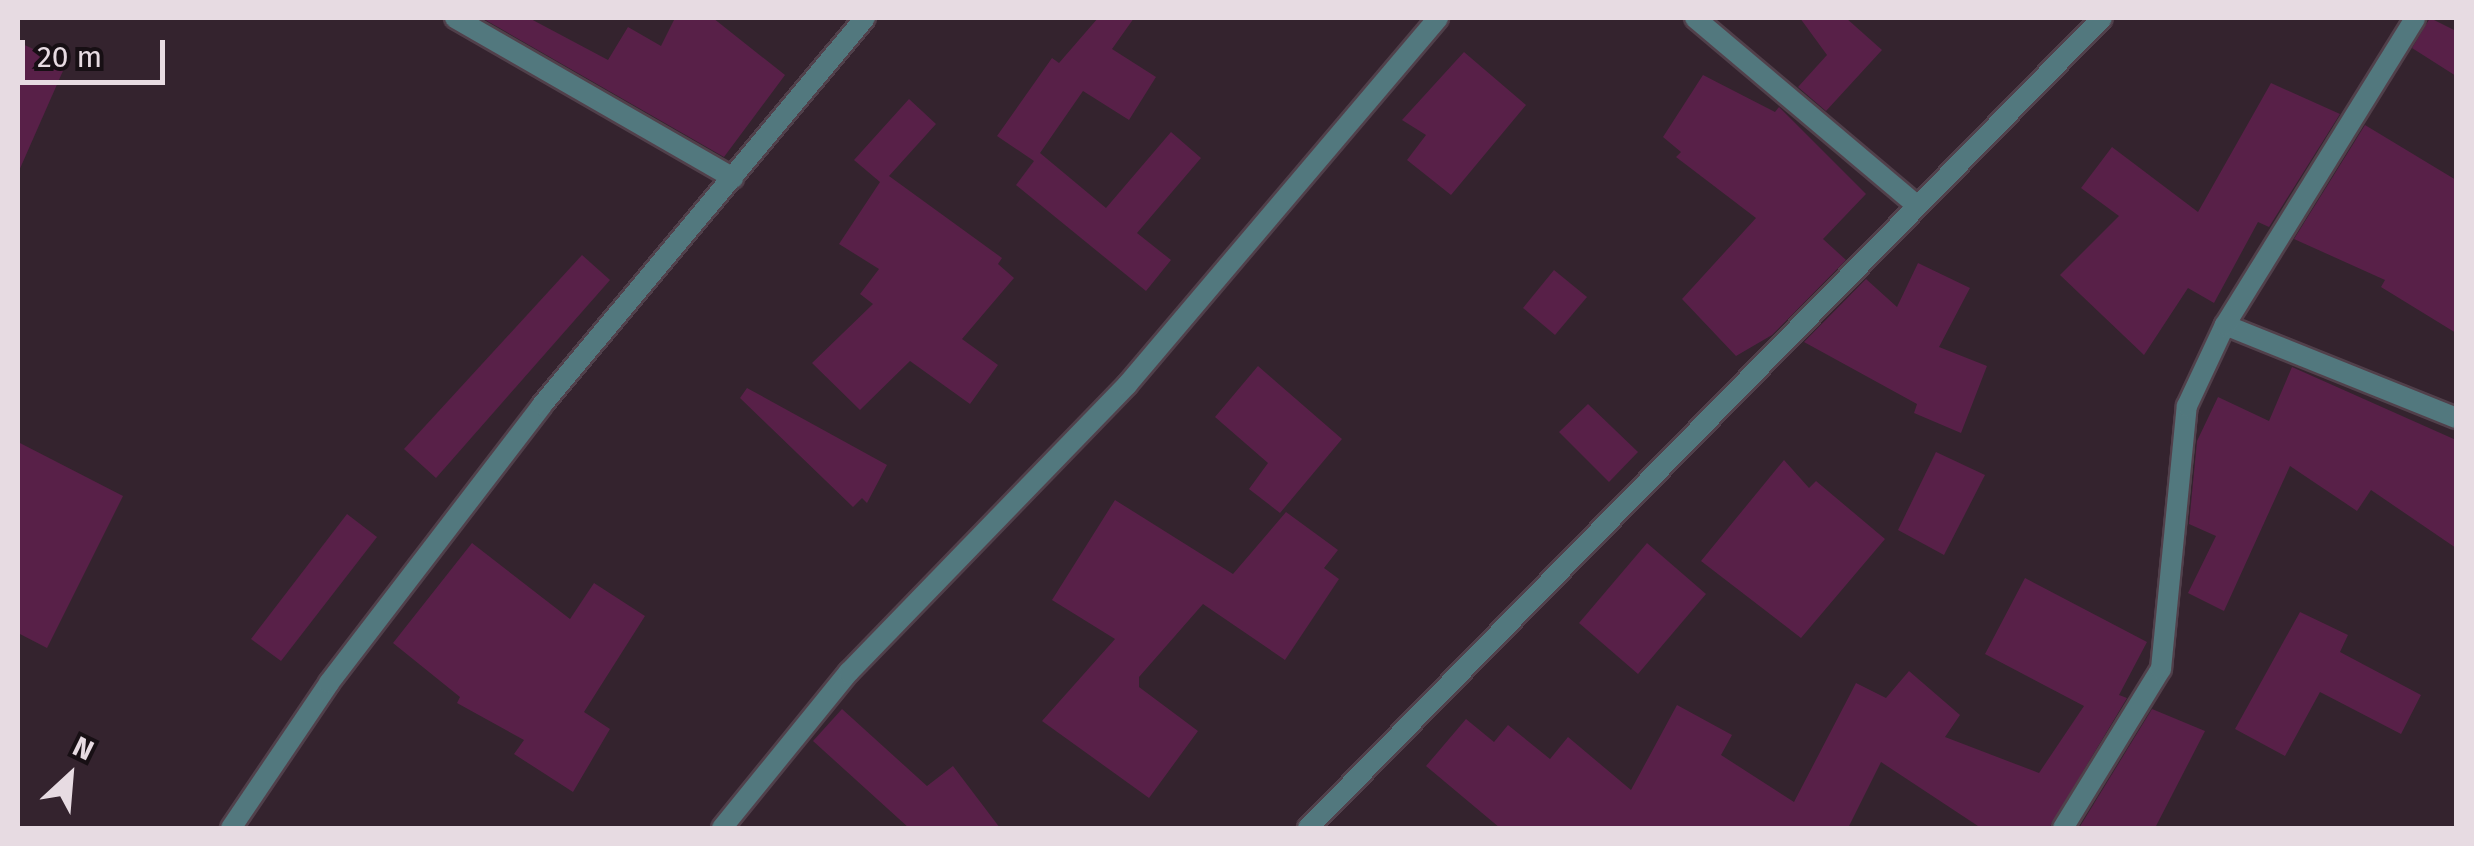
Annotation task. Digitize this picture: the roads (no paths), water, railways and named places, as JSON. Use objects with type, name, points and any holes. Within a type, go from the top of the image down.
[{"type":"street","points":[[454,18],[733,178]]},
{"type":"street","points":[[232,828],[330,683],[542,405],[865,18]]},
{"type":"street","points":[[722,828],[849,672],[1127,384],[1438,18]]},
{"type":"street","points":[[1695,18],[1914,203]]},
{"type":"street","points":[[1308,828],[1914,203],[2102,18]]},
{"type":"street","points":[[2063,828],[2161,669],[2187,406],[2225,326],[2416,18]]},
{"type":"street","points":[[2225,326],[2456,418]]}]
